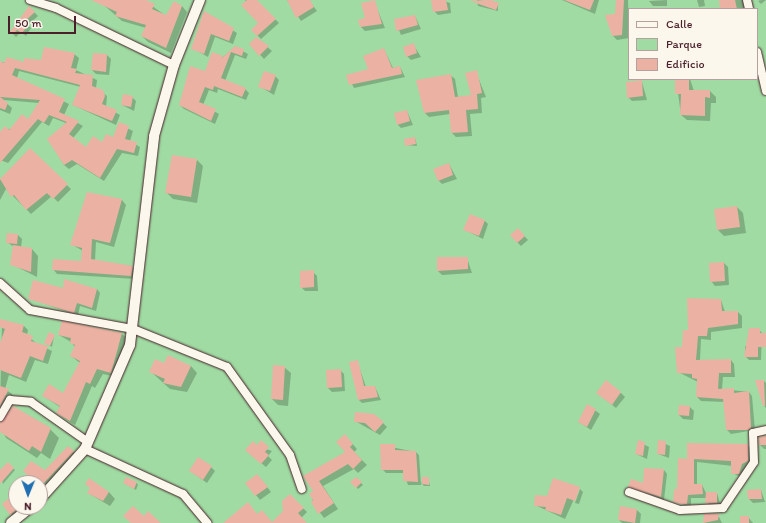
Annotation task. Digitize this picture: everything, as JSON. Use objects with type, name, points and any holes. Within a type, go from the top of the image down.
[{"type":"street","points":[[30,0],[56,8],[174,65]]},
{"type":"street","points":[[48,490],[86,445],[130,345],[154,136],[174,65],[200,0]]},
{"type":"street","points":[[758,56],[766,91]]},
{"type":"street","points":[[0,282],[22,307],[30,310],[133,329],[227,367],[290,455],[302,489]]},
{"type":"street","points":[[0,416],[10,400],[31,402],[86,445],[183,494],[207,523]]},
{"type":"street","points":[[629,492],[680,510],[723,508],[754,462],[753,433],[766,430]]},
{"type":"street","points":[[11,523],[20,515]]},
{"type":"green space","points":[[0,0],[766,0],[766,523],[0,523]]},
{"type":"building","points":[[91,0],[146,0],[155,4],[152,9],[166,15],[174,1],[182,6],[166,48],[141,36],[146,25],[115,16],[117,12]]},
{"type":"building","points":[[247,0],[257,0],[276,19],[257,36],[251,30],[258,23],[241,5]]},
{"type":"building","points":[[287,0],[310,0],[314,7],[296,18]]},
{"type":"building","points":[[375,0],[382,24],[360,27],[358,20],[365,18],[361,3]]},
{"type":"building","points":[[431,0],[446,0],[448,10],[433,12]]},
{"type":"building","points":[[491,0],[499,3],[496,10],[470,1]]},
{"type":"building","points":[[564,0],[594,0],[590,10]]},
{"type":"building","points":[[616,0],[624,0],[622,35],[612,36],[605,15],[615,14]]},
{"type":"building","points":[[719,0],[735,0],[737,8],[720,8]]},
{"type":"building","points":[[29,6],[35,12],[25,21],[29,24],[22,33],[17,30],[13,34],[10,32]]},
{"type":"building","points":[[204,11],[234,28],[229,41],[211,34],[204,54],[191,49]]},
{"type":"building","points":[[415,15],[418,25],[396,31],[394,19]]},
{"type":"building","points":[[256,37],[269,46],[259,56],[249,44]]},
{"type":"building","points":[[414,43],[417,53],[406,57],[403,47]]},
{"type":"building","points":[[235,46],[244,49],[242,56],[231,52],[221,78],[246,88],[242,97],[214,86],[213,90],[205,87],[199,102],[216,109],[211,121],[179,105],[190,66],[205,71],[212,52],[223,56],[221,59]]},
{"type":"building","points":[[44,47],[75,53],[71,68],[77,69],[75,73],[93,75],[92,86],[103,90],[105,96],[102,104],[117,110],[112,121],[72,105],[80,85],[15,68],[12,75],[65,99],[59,112],[79,121],[69,134],[86,147],[93,136],[102,142],[106,134],[113,137],[119,122],[129,126],[125,139],[137,142],[134,153],[117,149],[100,178],[72,160],[64,165],[47,139],[67,122],[49,115],[44,123],[38,119],[0,163],[0,132],[5,126],[9,130],[22,114],[28,119],[40,100],[0,97],[0,61],[4,63],[7,57],[24,62],[24,58],[41,60]]},
{"type":"building","points":[[384,48],[392,68],[400,66],[402,74],[349,85],[346,75],[368,69],[363,56]]},
{"type":"building","points":[[93,53],[107,54],[106,72],[91,70]]},
{"type":"building","points":[[477,70],[482,93],[477,94],[478,109],[466,110],[468,132],[451,133],[449,110],[424,113],[416,80],[451,74],[455,97],[471,95],[465,73]]},
{"type":"building","points":[[264,71],[276,75],[270,91],[258,87]]},
{"type":"building","points":[[642,80],[643,96],[627,98],[626,82]]},
{"type":"building","points":[[675,80],[689,80],[689,90],[710,90],[710,98],[705,97],[705,116],[680,115],[681,94],[675,94]]},
{"type":"building","points":[[123,94],[133,96],[131,107],[121,105]]},
{"type":"building","points":[[0,97],[8,103],[5,110],[0,108]]},
{"type":"building","points":[[407,110],[410,121],[397,125],[394,113]]},
{"type":"building","points":[[415,137],[416,144],[405,146],[404,139]]},
{"type":"building","points":[[30,148],[68,184],[53,199],[47,193],[26,210],[14,195],[11,197],[0,179]]},
{"type":"building","points":[[172,155],[197,159],[191,197],[165,193]]},
{"type":"building","points":[[449,163],[453,175],[438,181],[433,169]]},
{"type":"building","points":[[87,192],[122,199],[110,243],[92,239],[91,259],[133,266],[131,276],[52,270],[53,259],[81,261],[82,248],[70,245]]},
{"type":"building","points":[[737,206],[740,227],[717,230],[714,209]]},
{"type":"building","points":[[470,214],[485,220],[479,236],[463,230]]},
{"type":"building","points":[[518,228],[525,236],[517,243],[510,235]]},
{"type":"building","points":[[7,233],[18,234],[17,244],[6,243]]},
{"type":"building","points":[[13,245],[32,248],[31,272],[10,265]]},
{"type":"building","points":[[437,257],[468,257],[468,269],[437,271]]},
{"type":"building","points":[[724,262],[725,281],[710,282],[709,263]]},
{"type":"building","points":[[314,270],[314,287],[300,288],[300,271]]},
{"type":"building","points":[[64,279],[97,289],[92,308],[77,303],[74,313],[28,299],[33,280],[63,288]]},
{"type":"building","points":[[687,298],[721,299],[722,311],[738,311],[738,324],[708,328],[707,336],[698,336],[696,360],[731,359],[731,373],[719,373],[718,389],[734,388],[734,393],[749,391],[751,428],[748,430],[726,430],[723,399],[696,397],[697,379],[692,378],[692,374],[677,373],[675,347],[682,347],[683,330],[688,330]]},
{"type":"building","points":[[0,319],[24,325],[22,332],[33,336],[31,341],[48,346],[43,361],[30,356],[21,378],[0,370],[0,343],[5,329],[0,327]]},
{"type":"building","points":[[62,321],[122,333],[111,373],[97,369],[90,384],[86,382],[70,421],[56,413],[60,406],[42,396],[49,384],[63,393],[80,361],[70,356],[75,345],[70,343],[71,338],[58,335]]},
{"type":"building","points":[[749,328],[760,328],[760,333],[766,333],[766,347],[758,347],[758,357],[744,357]]},
{"type":"building","points":[[49,332],[55,335],[50,346],[44,343]]},
{"type":"building","points":[[168,355],[191,366],[181,387],[163,383],[165,379],[149,372],[155,359],[164,363]]},
{"type":"building","points":[[358,360],[364,386],[375,386],[378,397],[358,400],[349,362]]},
{"type":"building","points":[[273,365],[285,366],[283,400],[271,399]]},
{"type":"building","points":[[341,369],[342,387],[327,388],[326,370]]},
{"type":"building","points":[[606,380],[621,392],[612,405],[596,393]]},
{"type":"building","points":[[755,380],[764,380],[765,406],[763,406]]},
{"type":"building","points":[[0,386],[9,389],[0,406]]},
{"type":"building","points":[[587,404],[596,409],[587,427],[578,422]]},
{"type":"building","points":[[679,405],[690,406],[689,416],[678,415]]},
{"type":"building","points":[[13,406],[51,428],[41,452],[32,446],[29,451],[0,432],[0,423]]},
{"type":"building","points":[[355,412],[374,414],[384,422],[375,432],[365,423],[354,422]]},
{"type":"building","points":[[345,434],[353,444],[350,447],[362,460],[353,469],[348,464],[319,481],[334,503],[318,514],[311,502],[313,500],[309,494],[313,491],[303,476],[345,452],[336,442]]},
{"type":"building","points":[[766,436],[766,445],[759,445],[759,437]]},
{"type":"building","points":[[261,440],[269,447],[265,452],[269,455],[261,464],[245,450],[253,441],[257,445]]},
{"type":"building","points":[[638,440],[645,442],[643,456],[635,454]]},
{"type":"building","points":[[658,440],[666,441],[665,455],[657,454]]},
{"type":"building","points":[[687,443],[748,444],[748,461],[742,464],[739,474],[731,474],[731,461],[694,459],[694,484],[702,484],[703,494],[688,495],[687,504],[673,502],[674,489],[677,489],[678,458],[687,459]]},
{"type":"building","points":[[380,444],[395,444],[395,450],[416,451],[418,482],[403,481],[403,470],[381,470]]},
{"type":"building","points":[[68,446],[74,451],[48,479],[48,475],[28,475],[23,471],[31,461],[45,470]]},
{"type":"building","points":[[198,457],[212,466],[203,480],[189,471]]},
{"type":"building","points":[[8,462],[14,468],[0,484],[0,470]]},
{"type":"building","points":[[644,468],[664,469],[661,497],[628,487],[631,479],[643,483]]},
{"type":"building","points":[[257,474],[268,487],[255,496],[245,483]]},
{"type":"building","points":[[126,477],[137,482],[134,489],[123,483]]},
{"type":"building","points":[[356,477],[362,482],[356,488],[350,482]]},
{"type":"building","points":[[422,477],[429,477],[429,485],[422,484]]},
{"type":"building","points":[[89,478],[109,492],[103,501],[87,493],[90,488],[85,484]]},
{"type":"building","points":[[553,478],[580,487],[575,501],[567,498],[561,515],[545,510],[546,507],[534,506],[535,495],[547,496]]},
{"type":"building","points":[[761,489],[762,499],[748,499],[747,490]]},
{"type":"building","points":[[706,492],[717,492],[717,503],[705,503]]},
{"type":"building","points":[[290,494],[304,508],[298,513],[307,523],[223,523],[248,502],[257,514],[262,510],[272,522],[283,511],[282,501]]},
{"type":"building","points":[[8,499],[8,512],[2,504]]},
{"type":"building","points":[[133,506],[144,516],[148,511],[161,523],[131,523],[123,516]]},
{"type":"building","points":[[620,506],[637,509],[635,523],[618,520]]},
{"type":"building","points":[[704,514],[719,514],[718,520],[703,523]]},
{"type":"building","points":[[740,516],[749,516],[749,523],[740,523]]}]
